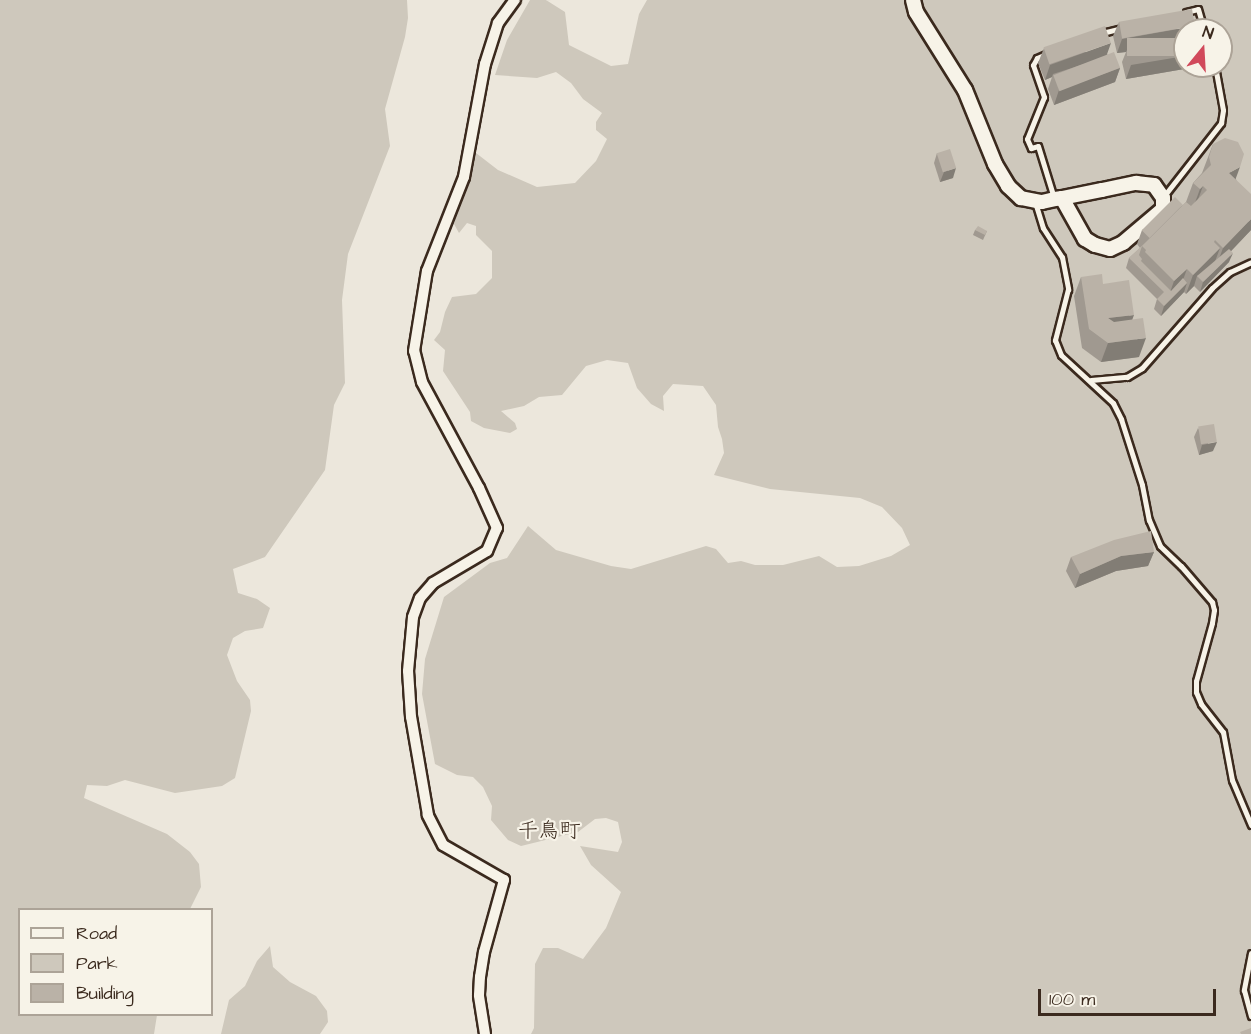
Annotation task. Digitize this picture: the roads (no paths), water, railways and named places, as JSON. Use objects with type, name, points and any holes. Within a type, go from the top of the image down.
[{"type":"street","points":[[485,1034],[479,995],[480,977],[484,952],[504,880],[443,845],[428,816],[411,717],[408,671],[413,616],[420,598],[433,583],[487,552],[497,528],[479,488],[422,382],[414,351],[428,271],[464,177],[485,64],[498,22],[514,0]]},
{"type":"street","points":[[913,0],[916,12],[965,90],[995,164],[1008,186],[1021,198],[1035,200],[1058,198],[1137,183],[1154,185],[1163,198],[1163,209],[1123,243],[1110,249],[1095,245],[1085,238],[1058,198]]},
{"type":"lane","points":[[1175,15],[1198,9],[1201,18]]},
{"type":"lane","points":[[1096,35],[1130,26]]},
{"type":"lane","points":[[1056,50],[1037,58],[1033,64],[1044,97],[1027,139],[1031,148],[1038,146],[1058,198]]},
{"type":"lane","points":[[1163,198],[1221,123],[1223,110],[1217,78]]},
{"type":"lane","points":[[1035,200],[1043,228],[1062,257],[1068,289],[1055,340],[1061,355],[1091,380],[1113,403],[1121,419],[1142,485],[1149,520],[1160,546],[1212,602],[1214,609],[1212,623],[1196,681],[1196,692],[1201,704],[1222,732],[1232,780],[1251,825]]},
{"type":"lane","points":[[1091,380],[1126,377],[1142,368],[1212,288],[1230,272],[1251,262]]},
{"type":"lane","points":[[1251,953],[1244,990],[1251,1016]]},
{"type":"district","name":"千鳥町","points":[[549,831]]}]
